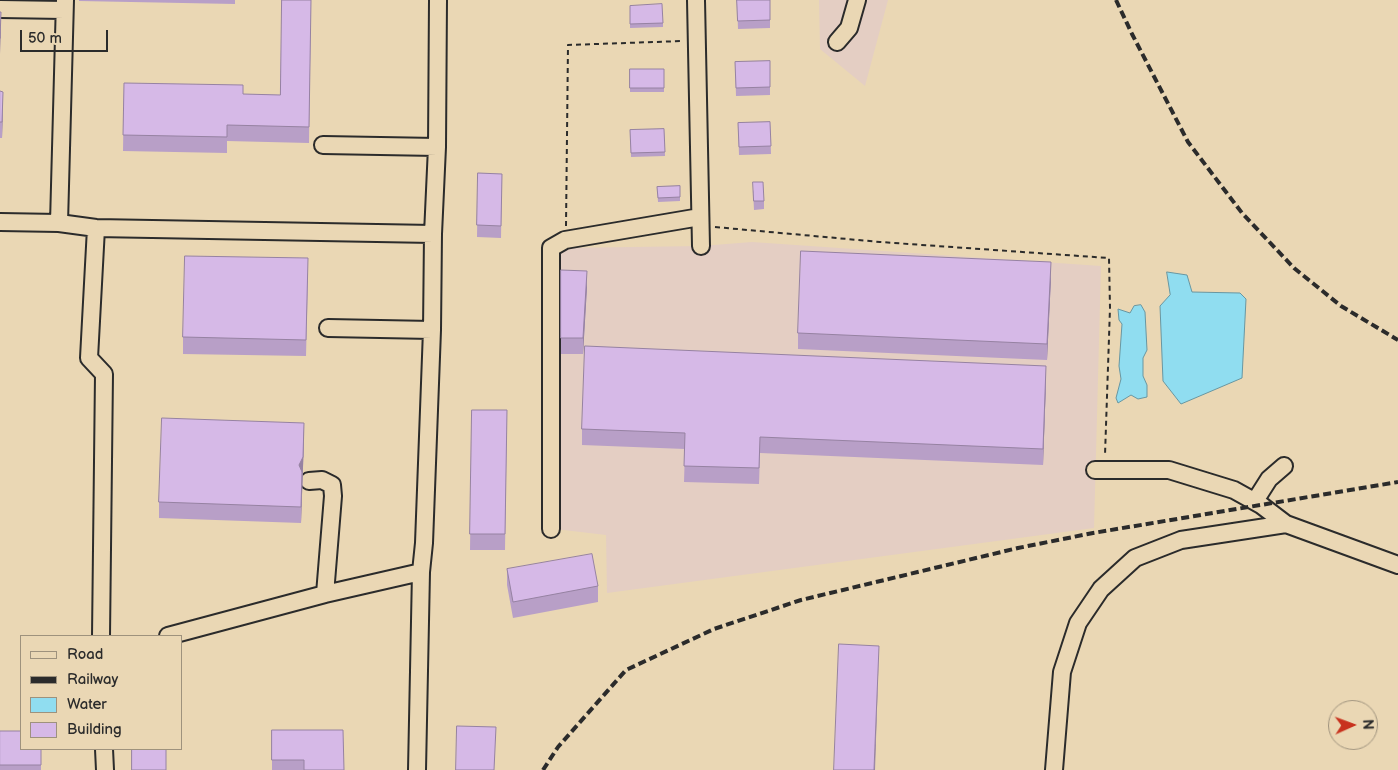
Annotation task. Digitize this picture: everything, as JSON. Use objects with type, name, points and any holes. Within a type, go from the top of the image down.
[{"type":"street","points":[[417,770],[421,572],[424,544],[437,147],[438,0]]},
{"type":"street","points":[[696,0],[702,246]]},
{"type":"street","points":[[837,42],[849,28],[857,0]]},
{"type":"street","points":[[0,8],[64,5],[59,223]]},
{"type":"street","points":[[323,145],[437,147]]},
{"type":"street","points":[[551,529],[551,248],[566,240],[700,221]]},
{"type":"street","points":[[0,222],[59,223],[96,228],[433,234]]},
{"type":"street","points":[[96,228],[89,358],[104,374],[102,635]]},
{"type":"street","points":[[328,328],[432,330]]},
{"type":"street","points":[[1255,501],[1269,479],[1284,466]]},
{"type":"street","points":[[1101,470],[1169,470],[1234,490],[1255,501],[1286,524],[1398,565]]},
{"type":"street","points":[[310,480],[322,480],[332,485],[333,496],[325,594]]},
{"type":"street","points":[[1054,770],[1062,672],[1078,623],[1102,589],[1135,558],[1181,540],[1286,524]]},
{"type":"street","points":[[172,635],[325,594],[421,572]]},
{"type":"street","points":[[104,750],[105,770]]},
{"type":"path","points":[[566,240],[568,45],[697,41]]},
{"type":"path","points":[[700,221],[880,242],[1109,258],[1110,308],[1104,446],[1101,470]]},
{"type":"shaded area","points":[[819,0],[888,0],[865,86],[820,49]]},
{"type":"shaded area","points":[[752,242],[1101,266],[1094,528],[607,593],[606,535],[555,529],[555,256],[562,248],[701,246]]},
{"type":"water","points":[[1167,272],[1187,275],[1192,292],[1240,293],[1246,299],[1242,378],[1181,404],[1163,381],[1160,306],[1170,295]]},
{"type":"water","points":[[1141,305],[1145,312],[1147,350],[1143,358],[1143,376],[1147,385],[1147,397],[1138,399],[1131,395],[1118,403],[1116,398],[1121,379],[1119,366],[1122,324],[1119,320],[1118,309],[1130,313],[1134,306]]},
{"type":"building","points":[[282,0],[311,0],[309,127],[227,125],[227,137],[123,135],[124,83],[243,85],[243,94],[280,95]]},
{"type":"building","points":[[737,0],[770,0],[770,20],[738,21]]},
{"type":"building","points":[[662,4],[663,23],[630,24],[630,6]]},
{"type":"building","points":[[770,61],[770,87],[736,88],[735,62]]},
{"type":"building","points":[[630,69],[664,69],[664,88],[630,88]]},
{"type":"building","points":[[0,91],[3,92],[2,122],[0,122]]},
{"type":"building","points":[[770,122],[771,146],[739,147],[738,123]]},
{"type":"building","points":[[664,129],[665,152],[631,153],[630,130]]},
{"type":"building","points":[[478,173],[502,174],[501,226],[477,225]]},
{"type":"building","points":[[753,182],[763,182],[764,201],[754,201]]},
{"type":"building","points":[[680,186],[680,197],[658,198],[657,187]]},
{"type":"building","points":[[801,251],[1051,262],[1047,344],[798,333]]},
{"type":"building","points":[[185,256],[308,258],[306,340],[183,337]]},
{"type":"building","points":[[561,270],[587,271],[583,338],[561,338]]},
{"type":"building","points":[[585,346],[1046,366],[1043,449],[760,437],[759,468],[684,466],[685,433],[582,429]]},
{"type":"building","points":[[472,410],[507,410],[505,534],[470,534]]},
{"type":"building","points":[[162,418],[304,423],[303,457],[299,465],[302,472],[301,507],[159,502]]},
{"type":"building","points":[[592,554],[598,586],[513,602],[507,569]]},
{"type":"building","points":[[839,644],[879,646],[874,770],[834,770]]},
{"type":"building","points":[[457,726],[496,727],[494,770],[456,770]]},
{"type":"building","points":[[272,730],[343,730],[344,770],[304,770],[304,760],[272,760]]},
{"type":"building","points":[[0,731],[20,731],[20,750],[41,750],[41,765],[0,765]]},
{"type":"building","points":[[132,750],[166,750],[166,770],[132,770]]},
{"type":"railway","points":[[1116,0],[1188,142],[1242,213],[1294,268],[1341,306],[1398,340]]},
{"type":"railway","points":[[543,770],[558,747],[626,670],[714,629],[801,600],[1018,548],[1093,533],[1398,482]]}]
